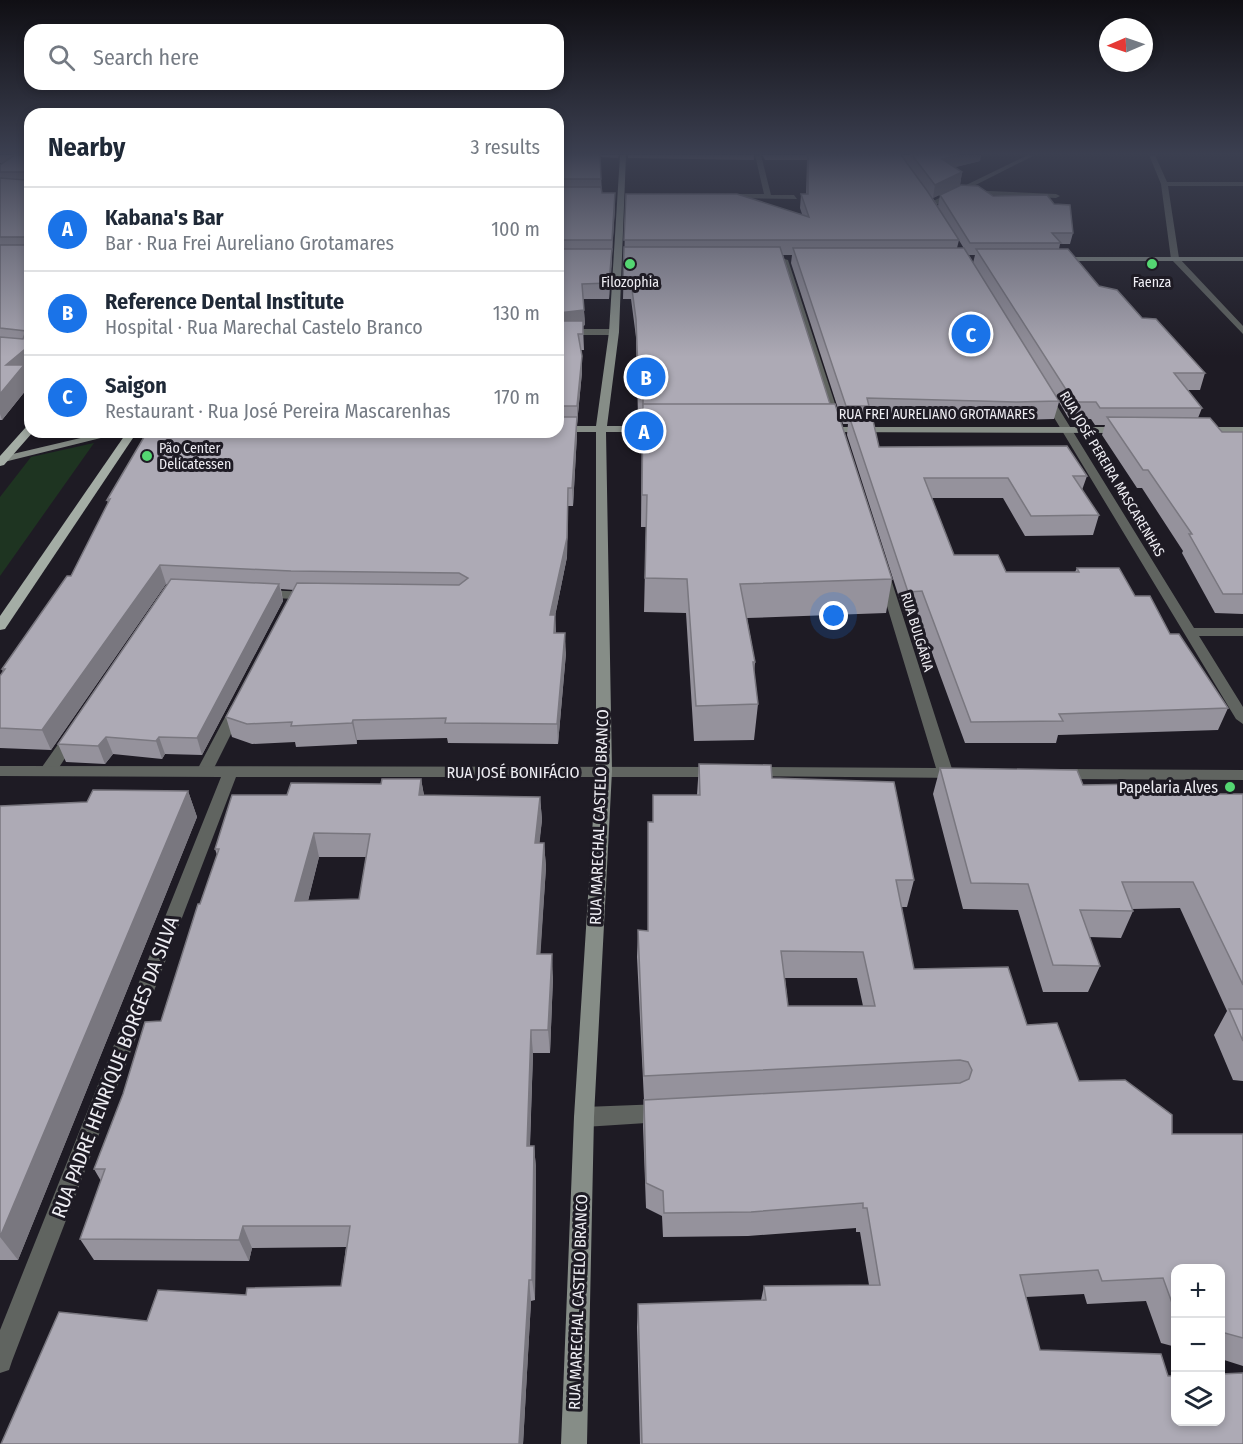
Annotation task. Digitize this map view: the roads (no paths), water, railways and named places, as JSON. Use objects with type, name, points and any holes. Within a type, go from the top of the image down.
[{"type":"main road","points":[[1,460],[24,435]]},
{"type":"main road","points":[[0,626],[128,438]]},
{"type":"street","name":"RUA MARECHAL CASTELO BRANCO","points":[[574,1444],[584,1117],[604,771],[601,429],[614,332],[621,222]]},
{"type":"street","points":[[1170,222],[1175,259],[1243,331]]},
{"type":"street","points":[[1047,259],[1243,259]]},
{"type":"street","points":[[609,260],[631,260]]},
{"type":"street","points":[[784,260],[840,435]]},
{"type":"street","points":[[564,332],[614,332]]},
{"type":"street","name":"RUA JOSÉ PEREIRA MASCARENHAS","points":[[1043,390],[1243,719]]},
{"type":"street","points":[[564,429],[672,429]]},
{"type":"street","name":"RUA FREI AURELIANO GROTAMARES","points":[[815,429],[840,435],[1137,430]]},
{"type":"street","points":[[1184,430],[1243,430]]},
{"type":"street","points":[[1,460],[94,438]]},
{"type":"street","name":"RUA BULGÁRIA","points":[[880,562],[946,774]]},
{"type":"street","points":[[250,593],[293,601],[331,596]]},
{"type":"street","points":[[1191,632],[1243,632]]},
{"type":"street","points":[[204,772],[247,689]]},
{"type":"street","points":[[48,771],[80,723]]},
{"type":"street","name":"RUA JOSÉ BONIFÁCIO","points":[[0,771],[230,773],[604,771],[970,774]]},
{"type":"street","name":"RUA PADRE HENRIQUE BORGES DA SILVA","points":[[0,1361],[230,773]]},
{"type":"street","points":[[1041,774],[1243,775]]},
{"type":"street","points":[[584,1117],[679,1112]]},
{"type":"place","name":"Filozophia","points":[[630,264]]},
{"type":"place","name":"Faenza","points":[[1152,264]]},
{"type":"place","name":"Saigon","points":[[971,334]]},
{"type":"place","name":"Reference Dental Institute","points":[[646,377]]},
{"type":"place","name":"Kabana's Bar","points":[[644,431]]},
{"type":"place","name":"Pão Center Delicatessen","points":[[147,456]]},
{"type":"place","name":"Papelaria Alves","points":[[1230,787]]}]
